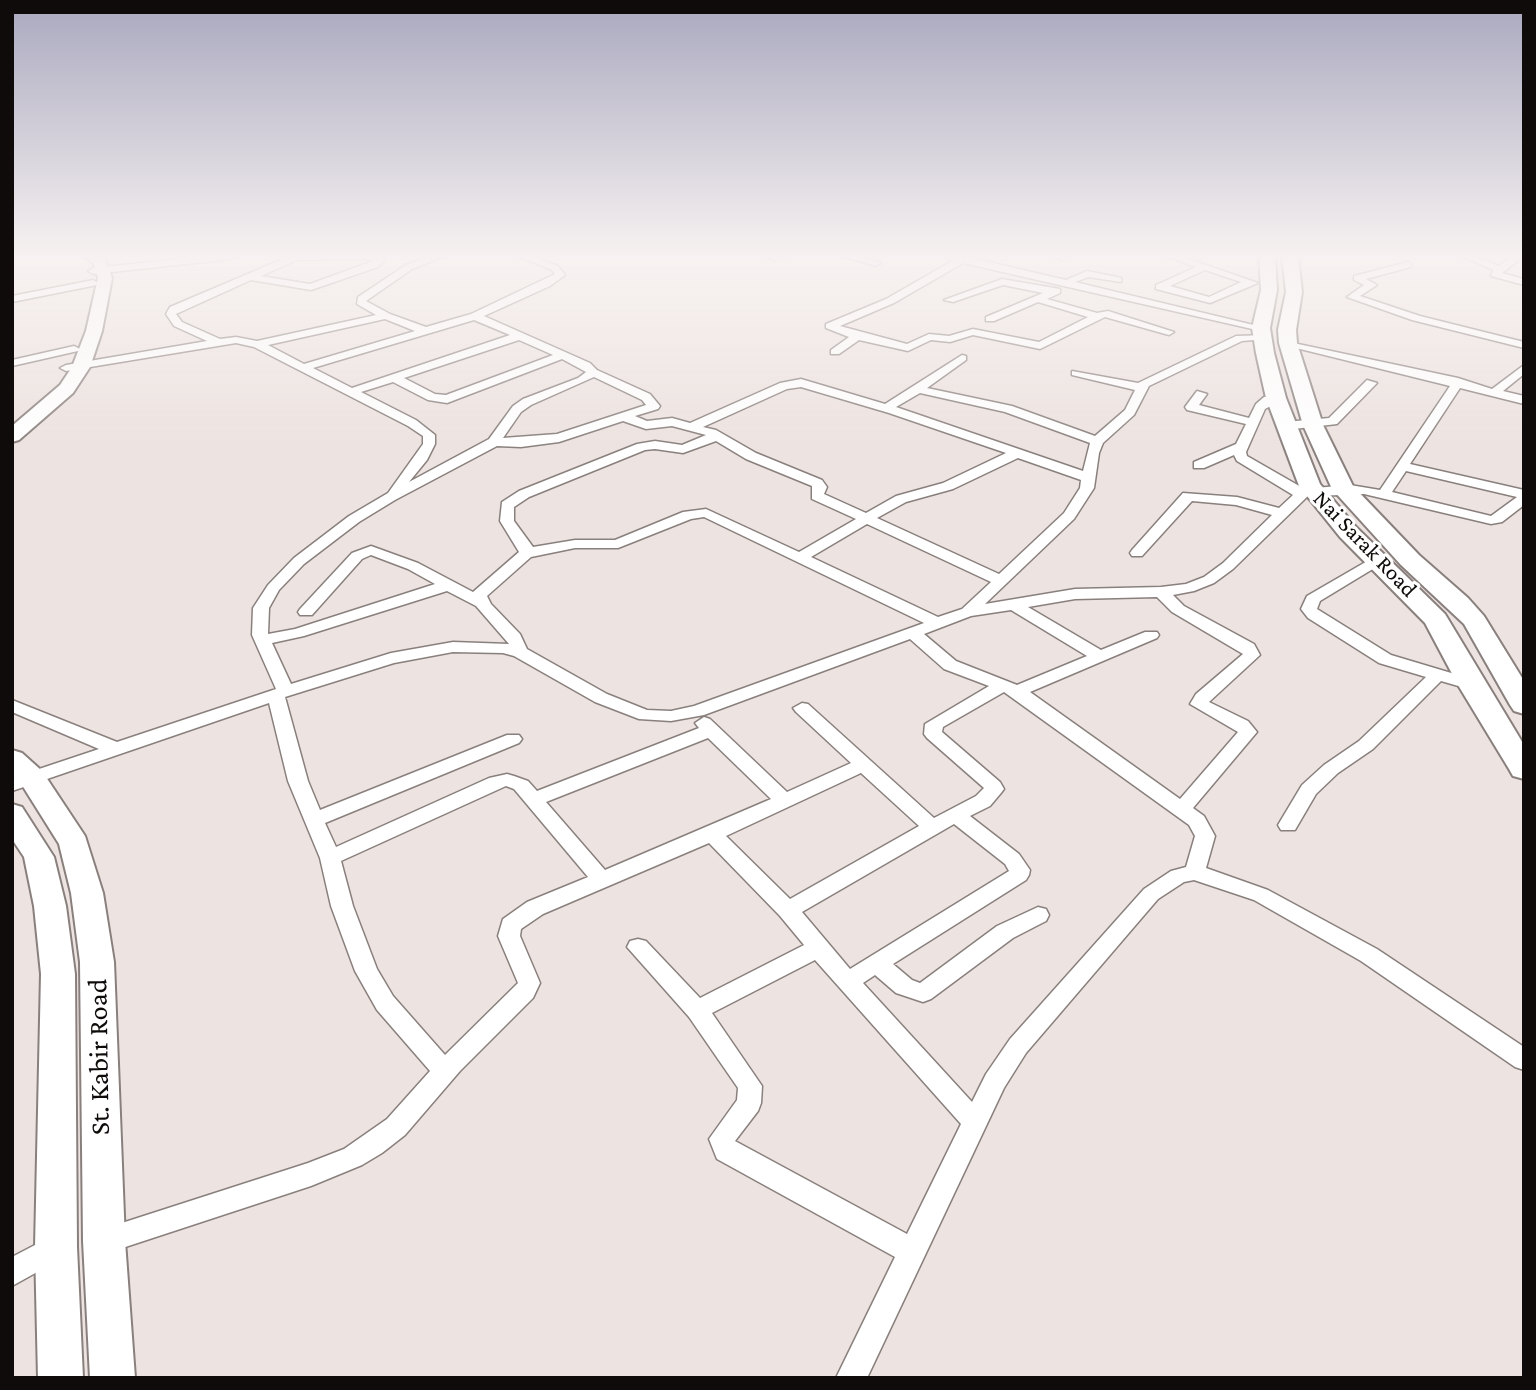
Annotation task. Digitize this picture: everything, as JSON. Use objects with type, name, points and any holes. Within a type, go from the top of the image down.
[{"type":"main road","points":[[12,422],[74,367],[74,349],[80,321]]},
{"type":"main road","points":[[12,436],[67,389],[74,367],[94,331],[94,321]]},
{"type":"main road","name":"Nai Sarak Road","points":[[1262,321],[1276,398],[1309,491],[1436,619],[1472,685],[1524,769]]},
{"type":"main road","name":"Nai Sarak Road","points":[[1289,321],[1288,343],[1313,425],[1343,489],[1381,531],[1475,621],[1523,702]]},
{"type":"main road","name":"St. Kabir Road","points":[[19,774],[74,844],[87,894],[97,962],[104,1241],[113,1378]]},
{"type":"main road","name":"St. Kabir Road","points":[[12,814],[39,857],[50,906],[58,974],[56,1247],[61,1378]]},
{"type":"street","points":[[176,321],[219,342]]},
{"type":"street","points":[[257,344],[364,321]]},
{"type":"street","points":[[399,321],[426,331]]},
{"type":"street","points":[[302,368],[459,321]]},
{"type":"street","points":[[486,321],[586,365],[593,372],[654,403],[651,408],[559,438],[521,443],[494,442]]},
{"type":"street","points":[[840,321],[830,326],[857,336],[908,348],[929,337],[950,339],[973,332],[1040,346],[1088,321]]},
{"type":"street","points":[[1135,321],[1170,332]]},
{"type":"street","points":[[1218,321],[1262,332]]},
{"type":"street","points":[[1427,321],[1524,345]]},
{"type":"street","points":[[968,612],[1069,516],[1087,488],[1092,453],[1097,441],[1130,412],[1149,380],[1214,349],[1262,332]]},
{"type":"street","points":[[351,392],[519,336]]},
{"type":"street","points":[[835,352],[857,336]]},
{"type":"street","points":[[74,367],[219,342],[236,340],[257,344],[423,429],[429,435],[429,444],[420,460],[390,497]]},
{"type":"street","points":[[1288,343],[1524,400]]},
{"type":"street","points":[[12,363],[74,349]]},
{"type":"street","points":[[393,377],[432,397],[447,399],[562,355]]},
{"type":"street","points":[[886,408],[962,358]]},
{"type":"street","points":[[1495,392],[1524,368]]},
{"type":"street","points":[[445,1072],[385,1003],[366,971],[342,906],[330,858],[298,781],[280,692],[262,640],[261,608],[273,587],[329,537],[390,497],[494,442],[517,409],[539,396],[582,380],[593,372]]},
{"type":"street","points":[[1076,373],[1143,388]]},
{"type":"street","points":[[1384,494],[1458,382]]},
{"type":"street","points":[[690,428],[796,383],[886,408],[1089,478]]},
{"type":"street","points":[[1285,426],[1313,425],[1338,418],[1371,383]]},
{"type":"street","points":[[918,389],[1008,409],[1097,441]]},
{"type":"street","points":[[1202,394],[1191,407],[1251,422]]},
{"type":"street","points":[[1276,398],[1268,400],[1260,407],[1251,422],[1240,447],[1242,458],[1309,491],[1343,489],[1384,494],[1491,520],[1497,519],[1524,496]]},
{"type":"street","points":[[625,417],[646,425],[669,422],[716,436],[751,456],[817,483],[820,487],[817,496],[1000,580]]},
{"type":"street","points":[[526,553],[526,548],[507,521],[506,511],[512,500],[642,447],[654,445],[683,449],[716,436]]},
{"type":"street","points":[[1199,465],[1240,447]]},
{"type":"street","points":[[800,557],[911,495],[948,486],[1015,454]]},
{"type":"street","points":[[1404,467],[1524,496]]},
{"type":"street","points":[[19,774],[114,748],[391,658],[433,650],[479,646],[520,652],[621,706],[645,715],[671,716],[692,712],[968,612],[1074,594],[1161,592],[1189,588],[1209,580],[1227,566],[1280,513],[1309,491]]},
{"type":"street","points":[[1137,553],[1188,496],[1237,501],[1280,513]]},
{"type":"street","points":[[480,602],[479,596],[483,589],[526,553],[575,544],[618,544],[701,512],[939,624]]},
{"type":"street","points":[[306,612],[357,556],[365,551],[376,551],[480,602],[514,638],[520,652]]},
{"type":"street","points":[[1376,561],[1325,591],[1314,600],[1309,609],[1314,615],[1385,659],[1472,685]]},
{"type":"street","points":[[262,640],[298,633],[449,585]]},
{"type":"street","points":[[1161,592],[1178,609],[1248,648],[1252,655],[1202,698],[1199,704],[1242,725],[1248,732],[1181,810]]},
{"type":"street","points":[[1011,603],[1100,656]]},
{"type":"street","points":[[913,633],[950,665],[1010,688],[1197,821],[1205,836],[1195,872]]},
{"type":"street","points":[[788,910],[932,827],[983,801],[994,789],[990,782],[933,734],[932,729],[940,718],[1010,688],[1151,635]]},
{"type":"street","points":[[1288,825],[1309,790],[1321,778],[1366,745],[1437,676]]},
{"type":"street","points":[[12,705],[114,748]]},
{"type":"street","points":[[802,708],[932,827]]},
{"type":"street","points":[[692,712],[785,801]]},
{"type":"street","points":[[534,799],[711,730]]},
{"type":"street","points":[[314,820],[513,739]]},
{"type":"street","points":[[104,1241],[311,1174],[353,1157],[396,1127],[445,1072],[525,992],[529,982],[509,936],[511,925],[535,908],[712,834],[864,764]]},
{"type":"street","points":[[330,858],[496,782],[514,781],[534,799],[602,880]]},
{"type":"street","points":[[848,981],[1019,875],[1020,870],[1012,859],[956,815]]},
{"type":"street","points":[[712,834],[788,910],[974,1121]]},
{"type":"street","points":[[851,1378],[995,1081],[1018,1046],[1074,981],[1152,894],[1178,876],[1195,872],[1261,895],[1357,948],[1524,1060]]},
{"type":"street","points":[[877,964],[904,987],[923,993],[1005,932],[1038,915]]},
{"type":"street","points":[[638,947],[697,1010],[750,1086],[749,1103],[722,1139],[726,1150],[911,1251]]},
{"type":"street","points":[[697,1010],[818,947]]},
{"type":"street","points":[[12,1273],[56,1247]]}]
